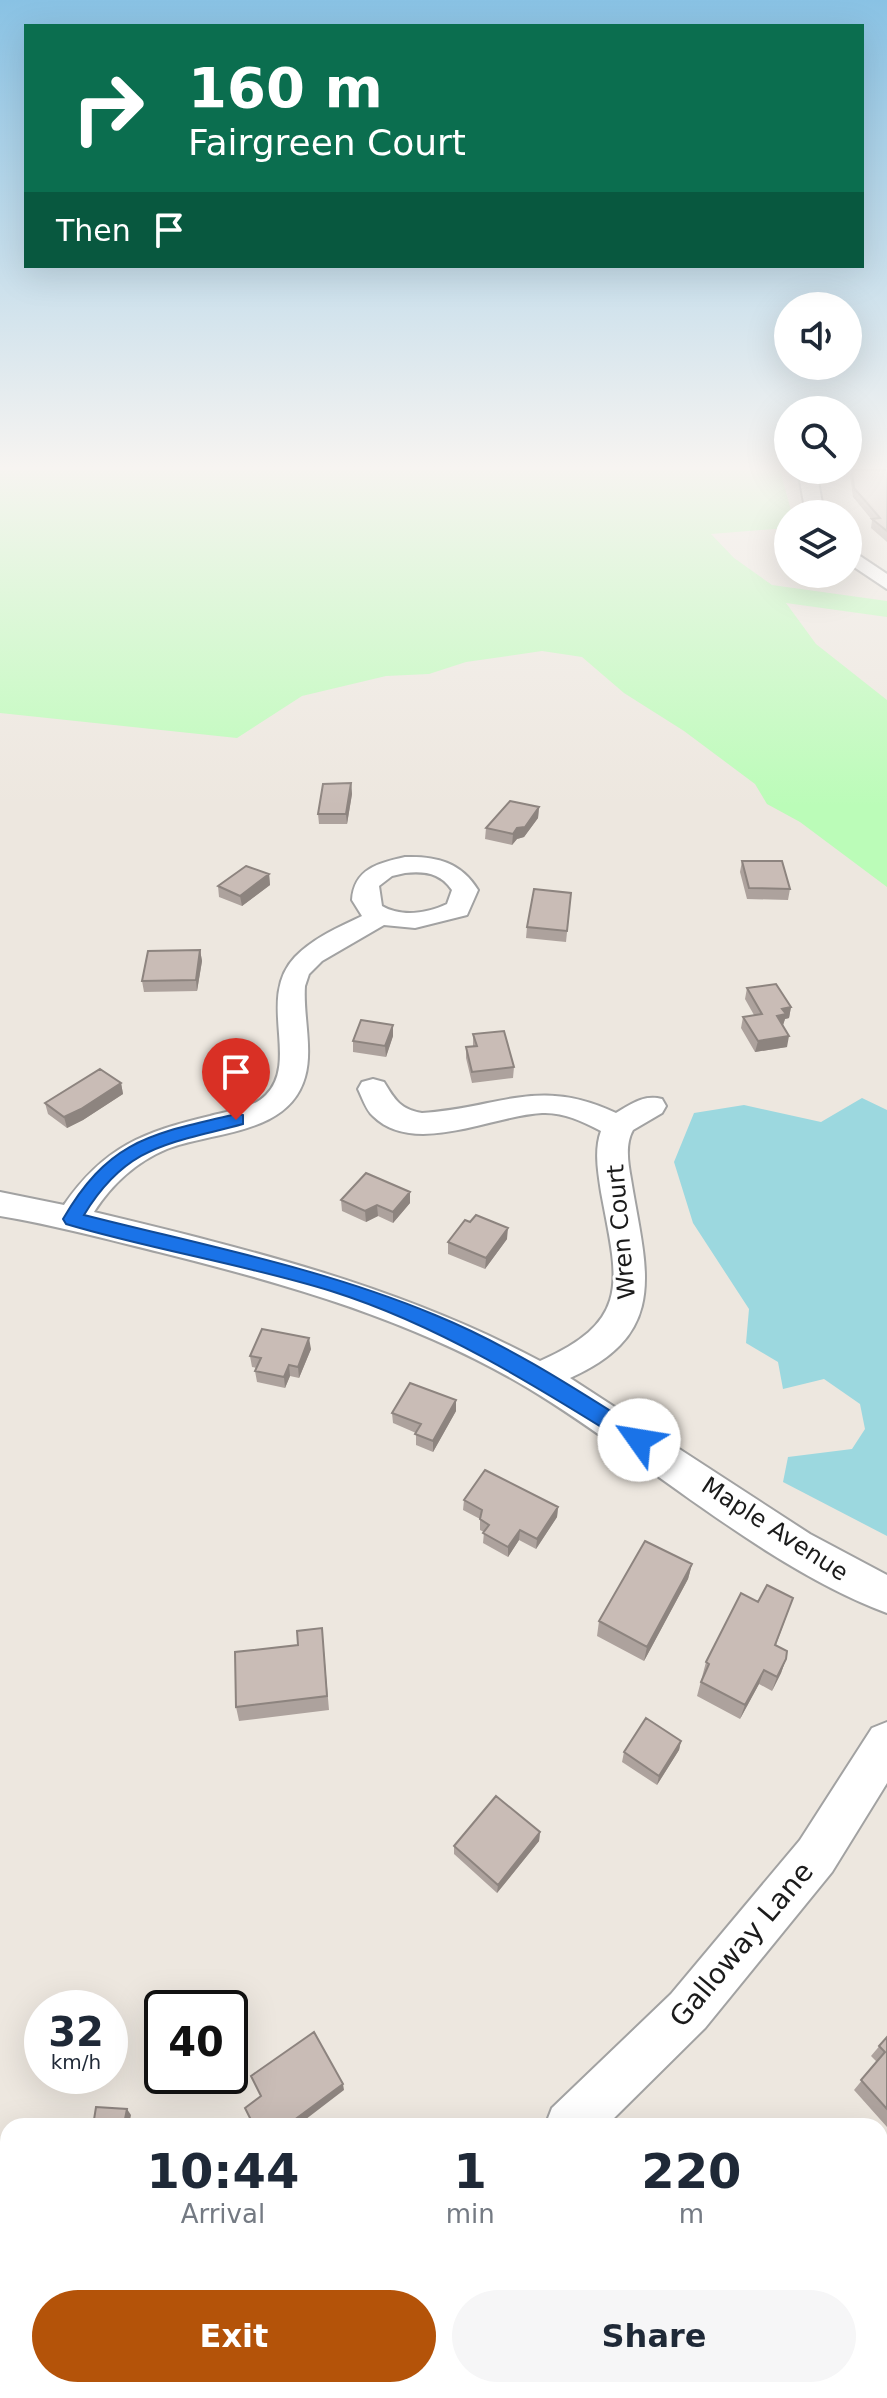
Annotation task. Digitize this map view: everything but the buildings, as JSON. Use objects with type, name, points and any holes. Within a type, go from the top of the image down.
[{"type":"street","points":[[72,1219],[88,1193],[111,1167],[140,1147],[152,1141],[236,1120],[276,1103],[286,1090],[291,1073],[291,986],[295,974],[317,953],[382,916]]},
{"type":"street","points":[[373,1089],[382,1109],[392,1116],[415,1121],[461,1122],[544,1103],[572,1106],[619,1127],[651,1106]]},
{"type":"street","name":"Wren Court","points":[[538,1377],[570,1365],[595,1349],[621,1325],[628,1311],[630,1293],[625,1231],[613,1172],[615,1133],[619,1127]]},
{"type":"street","name":"Maple Avenue","points":[[0,1204],[334,1284],[431,1321],[538,1377],[665,1456],[825,1567],[887,1595]]},
{"type":"street","name":"Galloway Lane","points":[[578,2118],[688,2011],[816,1856],[887,1743]]},
{"type":"green space","points":[[0,582],[768,582],[774,588],[887,601],[887,617],[786,603],[816,644],[887,700],[887,887],[800,822],[767,804],[755,784],[684,731],[624,693],[582,657],[542,651],[466,662],[429,674],[386,676],[302,696],[237,738],[0,713]]},
{"type":"water","points":[[862,1098],[887,1110],[887,1536],[783,1482],[788,1457],[852,1449],[865,1429],[860,1404],[824,1379],[783,1389],[778,1362],[746,1343],[749,1309],[693,1223],[674,1162],[694,1113],[744,1105],[821,1122]]},
{"type":"route","points":[[236,1120],[152,1141],[128,1154],[111,1167],[88,1193],[72,1219],[334,1284],[431,1321],[538,1377],[639,1440]]}]
